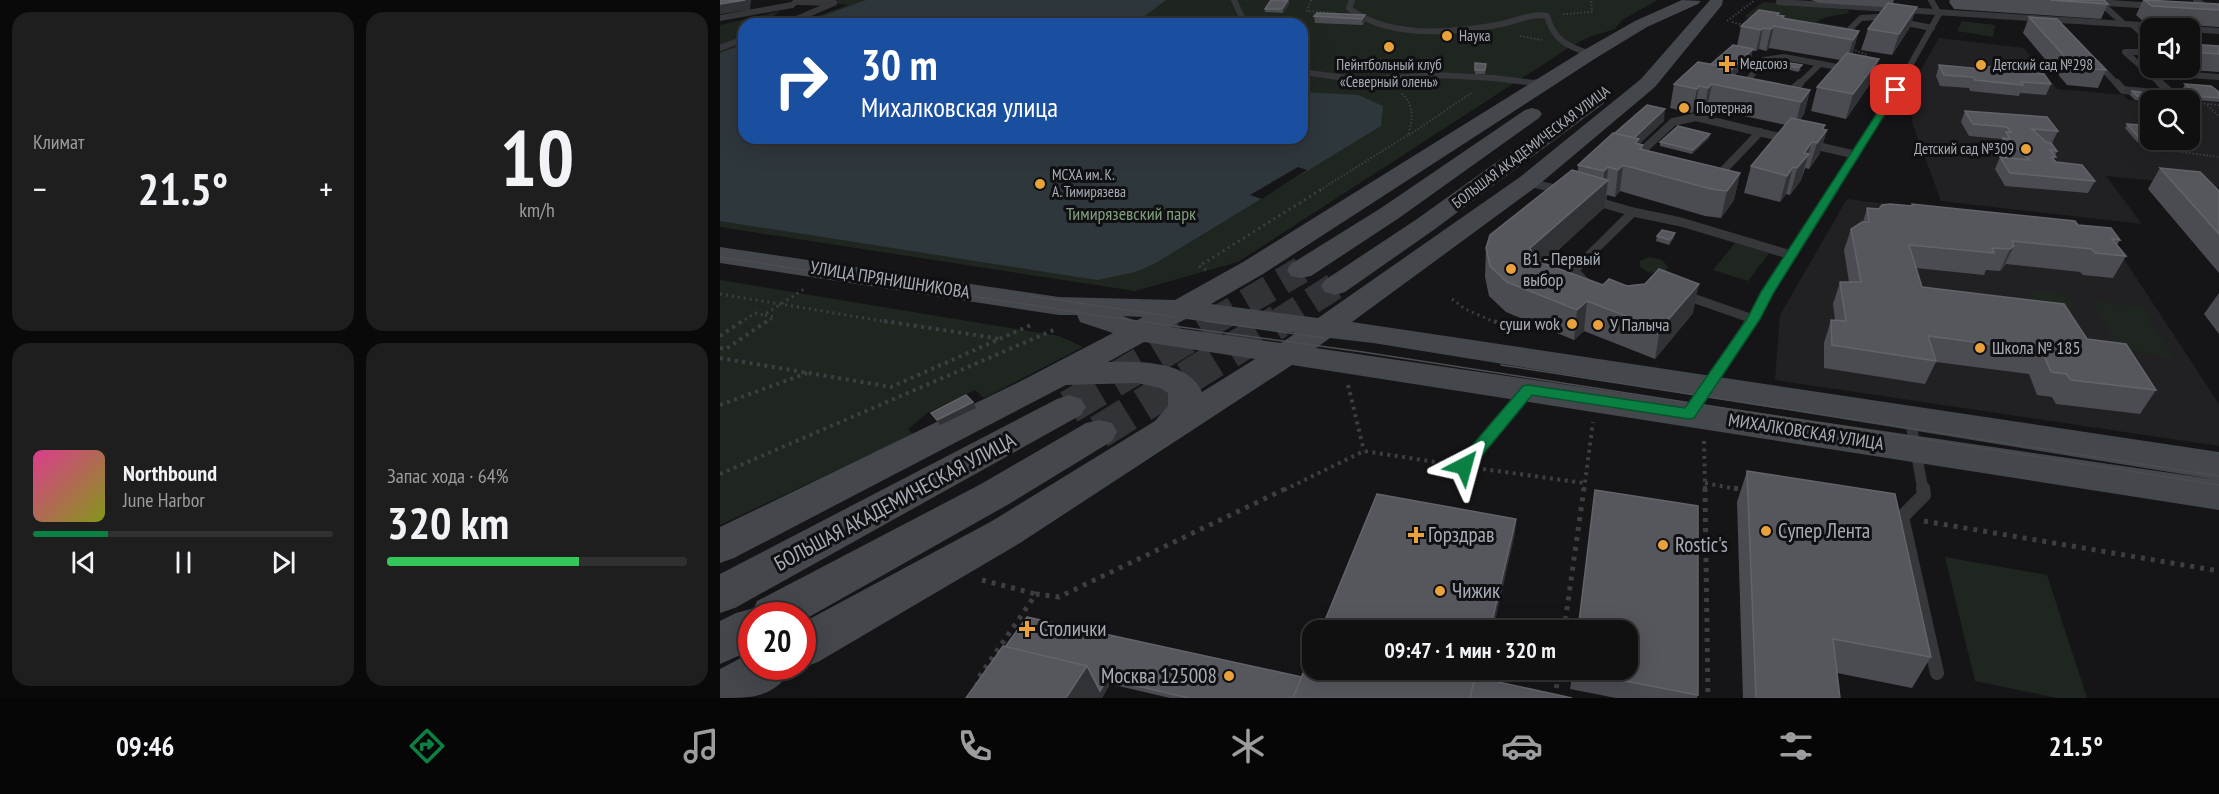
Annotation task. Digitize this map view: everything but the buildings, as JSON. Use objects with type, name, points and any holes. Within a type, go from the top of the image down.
[{"type":"main road","points":[[720,546],[1033,390],[1140,332],[1252,268],[1641,24],[1706,1]]},
{"type":"main road","points":[[816,639],[998,536],[1287,354],[1528,182],[1648,83],[1706,1]]},
{"type":"main road","name":"БОЛЬШАЯ АКАДЕМИЧЕСКАЯ УЛИЦА","points":[[1301,270],[1706,1]]},
{"type":"main road","name":"БОЛЬШАЯ АКАДЕМИЧЕСКАЯ УЛИЦА","points":[[1335,286],[1426,224],[1579,113],[1706,1]]},
{"type":"main road","name":"УЛИЦА ПРЯНИШНИКОВА","points":[[720,255],[1140,332],[1287,354]]},
{"type":"main road","points":[[1252,268],[1245,281],[1246,288],[1254,299],[1266,302],[1296,308],[1328,308],[1371,294]]},
{"type":"main road","name":"УЛИЦА ПРЯНИШНИКОВА","points":[[1058,317],[1181,309],[1324,327]]},
{"type":"main road","name":"МИХАЛКОВСКАЯ УЛИЦА","points":[[1324,327],[1700,412]]},
{"type":"main road","name":"МИХАЛКОВСКАЯ УЛИЦА","points":[[1287,354],[1528,390],[1700,412],[2219,466]]},
{"type":"main road","points":[[1033,390],[1076,375],[1100,371],[1134,372],[1178,382],[1184,388],[1187,398],[1182,412],[1168,430]]},
{"type":"main road","name":"БОЛЬШАЯ АКАДЕМИЧЕСКАЯ УЛИЦА","points":[[720,595],[1069,408]]},
{"type":"main road","name":"БОЛЬШАЯ АКАДЕМИЧЕСКАЯ УЛИЦА","points":[[797,602],[995,494],[1099,432]]},
{"type":"main road","name":"МИХАЛКОВСКАЯ УЛИЦА","points":[[1912,434],[2219,495]]},
{"type":"main road","points":[[720,644],[738,634]]},
{"type":"main road","points":[[720,694],[744,680]]},
{"type":"street","points":[[2058,0],[2123,2],[2214,10]]},
{"type":"lane","points":[[1234,0],[1242,18]]},
{"type":"lane","points":[[1352,0],[1349,8],[1353,14],[1382,25],[1454,30],[1511,22],[1538,14],[1547,16],[1551,33],[1565,44],[1590,54]]},
{"type":"lane","points":[[1931,0],[1939,14]]},
{"type":"lane","points":[[2196,0],[2214,10]]},
{"type":"lane","points":[[720,18],[798,1],[834,3],[799,18]]},
{"type":"lane","points":[[1779,3],[2140,26]]},
{"type":"lane","points":[[2101,3],[2124,24]]},
{"type":"lane","points":[[1700,412],[1791,255],[1856,155],[1939,14]]},
{"type":"lane","points":[[1837,42],[1861,18],[1877,18],[1932,28]]},
{"type":"lane","points":[[2054,20],[2062,28]]},
{"type":"lane","points":[[2133,25],[2140,32]]},
{"type":"lane","points":[[2200,29],[2219,30]]},
{"type":"lane","points":[[720,48],[738,41]]},
{"type":"lane","points":[[2140,52],[2125,52],[2140,65]]},
{"type":"lane","points":[[1751,92],[1740,89],[1764,60],[1784,57],[1902,79]]},
{"type":"lane","points":[[2094,61],[2123,90],[2165,94],[2170,92],[2155,78]]},
{"type":"lane","points":[[1772,96],[1783,99],[1820,64]]},
{"type":"lane","points":[[1308,73],[1360,80],[1437,75],[1494,78],[1543,84]]},
{"type":"lane","points":[[2200,76],[2219,77]]},
{"type":"lane","points":[[1656,165],[1646,162],[1641,152],[1673,122],[1696,117],[1792,140]]},
{"type":"lane","points":[[1706,177],[1716,179],[1760,132]]},
{"type":"lane","points":[[1803,142],[1856,155]]},
{"type":"lane","points":[[1528,182],[1571,194]]},
{"type":"lane","points":[[1581,197],[1633,212],[1681,222],[1791,255]]},
{"type":"lane","points":[[1595,286],[1586,285],[1574,270],[1633,212]]},
{"type":"lane","points":[[1676,292],[1753,319]]},
{"type":"lane","points":[[1464,466],[1528,390]]},
{"type":"lane","points":[[1912,434],[1924,495],[1902,517],[1937,672]]},
{"type":"path","points":[[1311,0],[1307,11],[1353,14]]},
{"type":"path","points":[[1547,16],[1592,12],[1591,0]]},
{"type":"path","points":[[1732,22],[1743,25]]},
{"type":"path","points":[[1837,42],[1867,56],[1911,64]]},
{"type":"path","points":[[1212,274],[1200,266],[1494,78]]},
{"type":"path","points":[[1360,80],[1399,92],[1410,101],[1414,116],[1408,135]]},
{"type":"path","points":[[2200,103],[2219,105]]},
{"type":"path","points":[[2206,104],[2219,116]]},
{"type":"path","points":[[2175,150],[2219,157]]},
{"type":"path","points":[[764,315],[804,289]]},
{"type":"path","points":[[720,294],[1002,339]]},
{"type":"path","points":[[1452,299],[1465,309],[1527,336]]},
{"type":"path","points":[[720,336],[755,314],[774,317],[726,349],[720,348]]},
{"type":"path","points":[[720,474],[1058,317]]},
{"type":"path","points":[[720,357],[891,387],[1031,325]]},
{"type":"path","points":[[720,405],[808,373]]},
{"type":"path","points":[[1347,381],[1364,451]]},
{"type":"path","points":[[1700,412],[1705,483],[1708,698]]},
{"type":"path","points":[[1565,620],[1593,420],[1604,422]]},
{"type":"path","points":[[977,578],[1036,594],[1059,597],[1364,451],[1584,483]]},
{"type":"path","points":[[1705,483],[1751,491]]},
{"type":"path","points":[[1902,517],[2219,571]]},
{"type":"path","points":[[980,693],[977,680],[1036,594]]},
{"type":"path","points":[[1555,698],[1557,680]]},
{"type":"shaded area","points":[[866,0],[1166,0],[1142,18],[816,18]]},
{"type":"shaded area","points":[[1939,38],[2024,48],[2057,89],[2124,95],[2128,100],[2140,101],[2140,150],[2200,150],[2200,101],[2219,103],[2219,187],[2106,176],[2142,224],[1941,201],[1912,122],[1914,82]]},
{"type":"shaded area","name":"Тимирязевский парк","points":[[738,46],[738,144],[1308,144],[1308,92],[1358,95],[1383,106],[1381,126],[1154,264],[1135,272],[1097,280],[720,221],[720,53]]},
{"type":"shaded area","name":"Школа № 185","points":[[1847,199],[2105,230],[2219,404],[2219,446],[1775,380],[1780,315]]},
{"type":"green space","name":"Тимирязевский парк","points":[[812,0],[1658,0],[1622,20],[1615,29],[1589,37],[1570,47],[1238,262],[1135,291],[720,227],[720,51],[738,44],[738,144],[1308,144],[1308,18],[812,18],[848,5]]},
{"type":"green space","points":[[1763,2],[1848,10],[1849,13],[1826,17],[1816,22],[1846,27],[1837,36],[1751,20],[1745,16]]},
{"type":"green space","points":[[780,11],[770,18],[750,18]]},
{"type":"green space","points":[[738,21],[738,30],[736,31],[738,31],[738,39],[720,45],[720,25]]},
{"type":"green space","points":[[1962,21],[1995,25],[1993,37],[1957,31]]},
{"type":"green space","points":[[1735,243],[1769,253],[1748,281],[1713,270]]},
{"type":"green space","points":[[1650,257],[1662,260],[1668,267],[1667,270],[1650,273],[1640,267],[1640,261]]},
{"type":"green space","points":[[720,280],[1059,336],[1083,347],[984,398],[975,390],[927,413],[908,429],[913,434],[720,525]]},
{"type":"green space","points":[[2041,291],[2066,297],[2075,309],[2064,313],[2031,300],[2030,295]]},
{"type":"green space","points":[[2092,301],[2141,307],[2174,357],[2120,349]]},
{"type":"green space","points":[[1945,557],[2047,575],[2087,698],[2057,698],[1975,681]]},
{"type":"pier","points":[[1298,167],[1307,170],[1262,199],[1250,195]]},
{"type":"tunnel","points":[[1211,323],[1301,270]]},
{"type":"tunnel","points":[[1277,323],[1335,286]]},
{"type":"tunnel","points":[[1069,407],[1214,321]]},
{"type":"tunnel","points":[[1099,432],[1279,321]]},
{"type":"tram line","points":[[720,257],[1101,316],[1363,352],[2219,485]]},
{"type":"tram line","points":[[1030,296],[1175,317]]},
{"type":"tram line","points":[[1205,321],[1324,338]]},
{"type":"tram line","points":[[1501,365],[2219,476]]},
{"type":"place","name":"Наука","points":[[1447,36]]},
{"type":"place","name":"Пейнтбольный клуб «Северный олень»","points":[[1389,47]]},
{"type":"place","name":"Медсоюз","points":[[1727,64]]},
{"type":"place","name":"Детский сад №298","points":[[1981,65]]},
{"type":"place","name":"Портерная","points":[[1684,108]]},
{"type":"place","name":"Детский сад №309","points":[[2026,149]]},
{"type":"place","name":"МСХА им. К. А. Тимирязева","points":[[1040,184]]},
{"type":"place","name":"В1 - Первый выбор","points":[[1511,269]]},
{"type":"place","name":"суши wok","points":[[1572,324]]},
{"type":"place","name":"У Палыча","points":[[1598,325]]},
{"type":"place","name":"Школа № 185","points":[[1980,348]]},
{"type":"place","name":"Супер Лента","points":[[1766,531]]},
{"type":"place","name":"Горздрав","points":[[1416,535]]},
{"type":"place","name":"Rostic's","points":[[1663,545]]},
{"type":"place","name":"Чижик","points":[[1440,591]]},
{"type":"place","name":"Столички","points":[[1027,629]]},
{"type":"place","name":"Москва 125008","points":[[1229,676]]},
{"type":"route","points":[[1464,466],[1511,407],[1528,390],[1689,414],[1753,319],[1896,90]]}]
